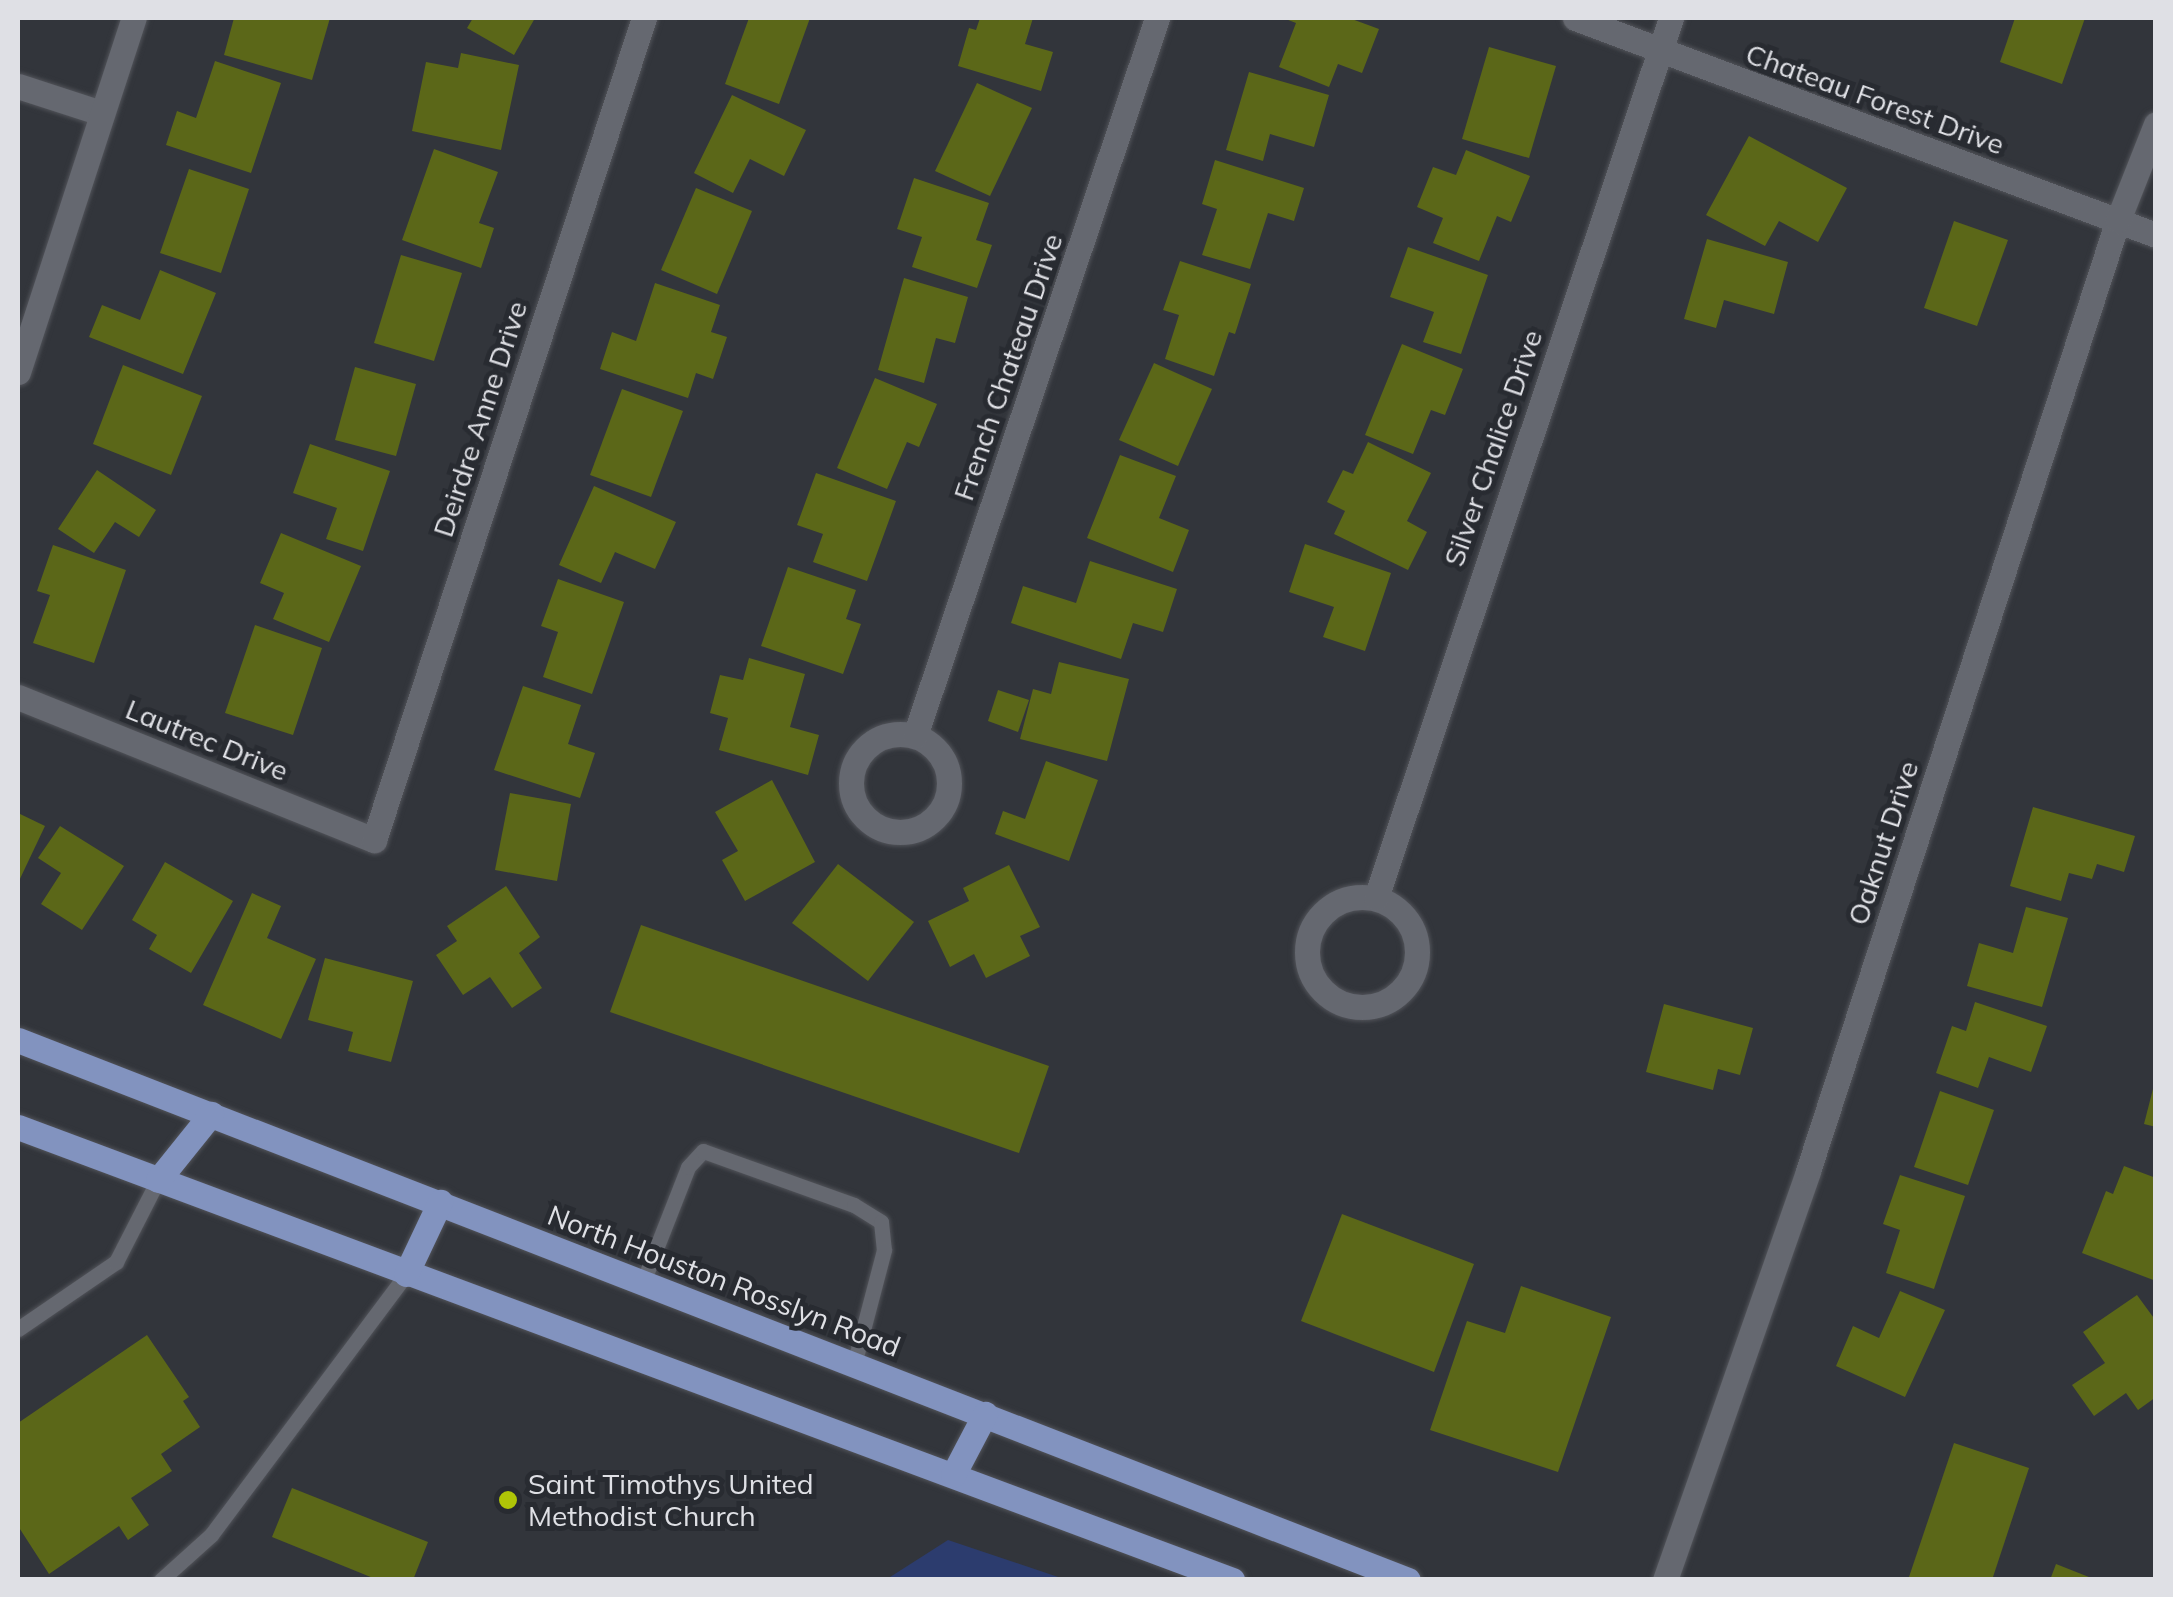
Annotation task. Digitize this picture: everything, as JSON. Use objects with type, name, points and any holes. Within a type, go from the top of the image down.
[{"type":"main road","name":"North Houston Rosslyn Road","points":[[18,1040],[1408,1580]]},
{"type":"main road","points":[[158,1180],[211,1114]]},
{"type":"main road","points":[[18,1127],[1232,1580]]},
{"type":"main road","points":[[406,1274],[440,1202]]},
{"type":"main road","points":[[953,1475],[985,1414]]},
{"type":"street","points":[[18,372],[134,18]]},
{"type":"street","name":"Deirdre Anne Drive","points":[[374,840],[644,18]]},
{"type":"street","name":"French Chateau Drive","points":[[915,736],[1157,18]]},
{"type":"street","name":"Chateau Forest Drive","points":[[1575,18],[2156,235]]},
{"type":"street","name":"Silver Chalice Drive","points":[[1376,898],[1672,18]]},
{"type":"street","points":[[18,86],[101,112]]},
{"type":"street","name":"Oaknut Drive","points":[[1665,1580],[1808,1170],[2118,220],[2156,124]]},
{"type":"street","name":"Lautrec Drive","points":[[18,697],[374,840]]},
{"type":"street","points":[[1354,897],[1376,898],[1396,908],[1410,924],[1418,944],[1416,966],[1407,986],[1391,1000],[1371,1008],[1348,1006],[1329,997],[1314,981],[1307,960],[1308,939],[1318,919],[1334,905],[1354,897]]},
{"type":"lane","points":[[643,1282],[688,1167],[702,1151],[854,1205],[881,1222],[884,1250],[854,1364]]},
{"type":"lane","points":[[18,1330],[116,1262],[158,1180]]},
{"type":"lane","points":[[160,1580],[211,1535],[406,1274]]},
{"type":"shaded area","points":[[948,1540],[1064,1579],[887,1579]]},
{"type":"building","points":[[234,18],[330,18],[312,80],[224,55]]},
{"type":"building","points":[[473,18],[535,18],[514,55],[467,28]]},
{"type":"building","points":[[749,18],[810,18],[779,104],[725,84]]},
{"type":"building","points":[[980,18],[1033,18],[1025,44],[1053,52],[1041,91],[958,66],[969,28],[976,30]]},
{"type":"building","points":[[1283,18],[1349,18],[1379,29],[1362,73],[1338,64],[1329,87],[1279,67],[1296,23]]},
{"type":"building","points":[[2015,18],[2085,18],[2062,84],[2000,62]]},
{"type":"building","points":[[1489,47],[1556,66],[1529,158],[1462,139]]},
{"type":"building","points":[[461,53],[519,65],[501,150],[412,131],[426,62],[458,68]]},
{"type":"building","points":[[215,61],[281,83],[251,173],[166,145],[177,111],[196,118]]},
{"type":"building","points":[[1249,72],[1329,95],[1314,147],[1270,134],[1263,161],[1226,150]]},
{"type":"building","points":[[977,83],[1032,108],[990,196],[935,171]]},
{"type":"building","points":[[732,95],[806,130],[784,176],[750,159],[733,193],[694,173]]},
{"type":"building","points":[[1749,136],[1847,188],[1818,242],[1779,221],[1765,246],[1706,215]]},
{"type":"building","points":[[434,149],[498,172],[479,223],[494,228],[481,268],[402,240]]},
{"type":"building","points":[[1466,150],[1530,176],[1511,222],[1497,216],[1479,261],[1433,243],[1443,218],[1417,207],[1433,167],[1456,175]]},
{"type":"building","points":[[1215,160],[1304,188],[1294,221],[1268,213],[1250,269],[1202,255],[1217,209],[1202,204]]},
{"type":"building","points":[[189,169],[249,189],[221,273],[160,253]]},
{"type":"building","points":[[914,178],[989,203],[976,240],[992,245],[977,288],[912,267],[922,237],[897,229]]},
{"type":"building","points":[[696,188],[752,211],[717,294],[661,270]]},
{"type":"building","points":[[1954,221],[2008,240],[1977,326],[1924,308]]},
{"type":"building","points":[[1707,239],[1788,262],[1774,314],[1724,300],[1716,328],[1684,319]]},
{"type":"building","points":[[1408,247],[1488,275],[1461,354],[1423,342],[1434,312],[1390,297]]},
{"type":"building","points":[[401,255],[462,273],[434,361],[374,343]]},
{"type":"building","points":[[1180,261],[1251,284],[1235,334],[1229,332],[1214,376],[1165,359],[1179,315],[1163,310]]},
{"type":"building","points":[[160,270],[216,293],[183,374],[89,337],[102,305],[140,320]]},
{"type":"building","points":[[904,278],[968,297],[955,343],[936,338],[924,383],[878,370]]},
{"type":"building","points":[[655,283],[720,305],[711,332],[727,337],[713,379],[696,373],[688,398],[600,369],[612,332],[636,341]]},
{"type":"building","points":[[1402,344],[1463,369],[1445,415],[1431,410],[1413,454],[1365,435]]},
{"type":"building","points":[[1154,363],[1212,389],[1178,466],[1119,440]]},
{"type":"building","points":[[123,365],[202,396],[171,475],[93,444]]},
{"type":"building","points":[[355,367],[416,384],[396,456],[335,440]]},
{"type":"building","points":[[875,378],[937,404],[919,447],[907,442],[887,489],[837,468]]},
{"type":"building","points":[[622,389],[683,411],[651,497],[590,475]]},
{"type":"building","points":[[1368,442],[1431,473],[1407,521],[1427,532],[1408,570],[1334,534],[1345,511],[1327,502],[1343,470],[1353,474]]},
{"type":"building","points":[[310,444],[390,471],[363,551],[326,539],[337,508],[293,493]]},
{"type":"building","points":[[1120,455],[1176,476],[1159,518],[1189,530],[1173,572],[1087,538]]},
{"type":"building","points":[[97,470],[156,510],[139,537],[115,522],[94,553],[58,529]]},
{"type":"building","points":[[816,473],[896,501],[867,581],[813,562],[823,534],[797,525]]},
{"type":"building","points":[[594,486],[676,522],[655,569],[615,552],[601,583],[559,565]]},
{"type":"building","points":[[281,533],[361,566],[329,642],[273,619],[284,593],[260,583]]},
{"type":"building","points":[[1305,544],[1391,573],[1365,651],[1323,637],[1334,607],[1289,592]]},
{"type":"building","points":[[53,545],[126,570],[94,663],[33,643],[50,595],[37,591]]},
{"type":"building","points":[[1090,561],[1177,589],[1163,632],[1133,623],[1121,659],[1011,623],[1023,586],[1076,603]]},
{"type":"building","points":[[788,567],[856,590],[846,619],[861,624],[843,674],[761,646]]},
{"type":"building","points":[[558,579],[624,602],[592,694],[543,677],[558,632],[541,626]]},
{"type":"building","points":[[255,625],[322,648],[293,735],[225,713]]},
{"type":"building","points":[[749,658],[805,674],[790,727],[819,735],[808,775],[719,750],[728,718],[710,713],[720,675],[743,680]]},
{"type":"building","points":[[1059,662],[1129,679],[1107,761],[1020,739],[1033,689],[1051,694]]},
{"type":"building","points":[[523,686],[581,705],[568,744],[595,753],[580,798],[494,770]]},
{"type":"building","points":[[998,690],[1029,700],[1018,732],[988,721]]},
{"type":"building","points":[[1046,761],[1098,780],[1069,861],[995,834],[1003,811],[1025,819]]},
{"type":"building","points":[[772,780],[815,862],[745,901],[722,860],[738,851],[715,812]]},
{"type":"building","points":[[510,793],[571,804],[557,881],[495,870]]},
{"type":"building","points":[[2033,807],[2135,836],[2124,872],[2097,864],[2092,879],[2069,873],[2061,901],[2010,886]]},
{"type":"building","points":[[18,813],[45,826],[18,883]]},
{"type":"building","points":[[60,826],[124,866],[82,930],[41,904],[61,873],[38,858]]},
{"type":"building","points":[[165,862],[233,901],[191,973],[149,949],[157,935],[132,920]]},
{"type":"building","points":[[838,864],[914,922],[868,981],[792,923]]},
{"type":"building","points":[[1009,865],[1040,927],[1020,936],[1030,956],[986,978],[974,954],[950,967],[928,921],[969,901],[963,888]]},
{"type":"building","points":[[506,886],[540,937],[519,953],[542,988],[512,1008],[490,977],[463,995],[436,955],[457,941],[447,926]]},
{"type":"building","points":[[252,893],[281,906],[267,938],[316,959],[281,1039],[203,1005]]},
{"type":"building","points":[[2026,907],[2068,918],[2042,1007],[1967,986],[1979,943],[2013,953]]},
{"type":"building","points":[[641,925],[1049,1066],[1019,1153],[610,1012]]},
{"type":"building","points":[[325,958],[413,981],[391,1062],[348,1051],[353,1032],[308,1020]]},
{"type":"building","points":[[1975,1002],[2047,1026],[2031,1072],[1989,1057],[1978,1088],[1936,1073],[1952,1026],[1966,1031]]},
{"type":"building","points":[[1664,1004],[1753,1028],[1740,1075],[1718,1069],[1713,1090],[1646,1072]]},
{"type":"building","points":[[2156,1086],[2156,1127],[2144,1124]]},
{"type":"building","points":[[1940,1091],[1994,1110],[1968,1185],[1914,1167]]},
{"type":"building","points":[[2124,1166],[2156,1178],[2156,1281],[2082,1253],[2106,1191],[2113,1194]]},
{"type":"building","points":[[1900,1175],[1965,1196],[1934,1289],[1886,1273],[1900,1230],[1883,1224]]},
{"type":"building","points":[[1342,1214],[1474,1264],[1434,1372],[1301,1321]]},
{"type":"building","points":[[1521,1286],[1611,1317],[1558,1472],[1430,1430],[1467,1321],[1505,1333]]},
{"type":"building","points":[[1900,1291],[1945,1310],[1905,1397],[1836,1366],[1853,1326],[1879,1338]]},
{"type":"building","points":[[2137,1295],[2156,1321],[2156,1397],[2138,1410],[2126,1393],[2094,1416],[2072,1385],[2105,1363],[2083,1332]]},
{"type":"building","points":[[147,1335],[189,1397],[183,1401],[200,1427],[161,1454],[172,1471],[131,1498],[149,1525],[128,1540],[119,1526],[49,1574],[18,1526],[18,1423]]},
{"type":"building","points":[[1954,1443],[2029,1468],[1992,1580],[1908,1580]]},
{"type":"building","points":[[292,1488],[428,1542],[413,1580],[378,1580],[272,1537]]},
{"type":"building","points":[[2056,1564],[2094,1579],[2094,1580],[2050,1580]]},
{"type":"place","name":"Saint Timothys United Methodist Church","points":[[508,1500]]}]
